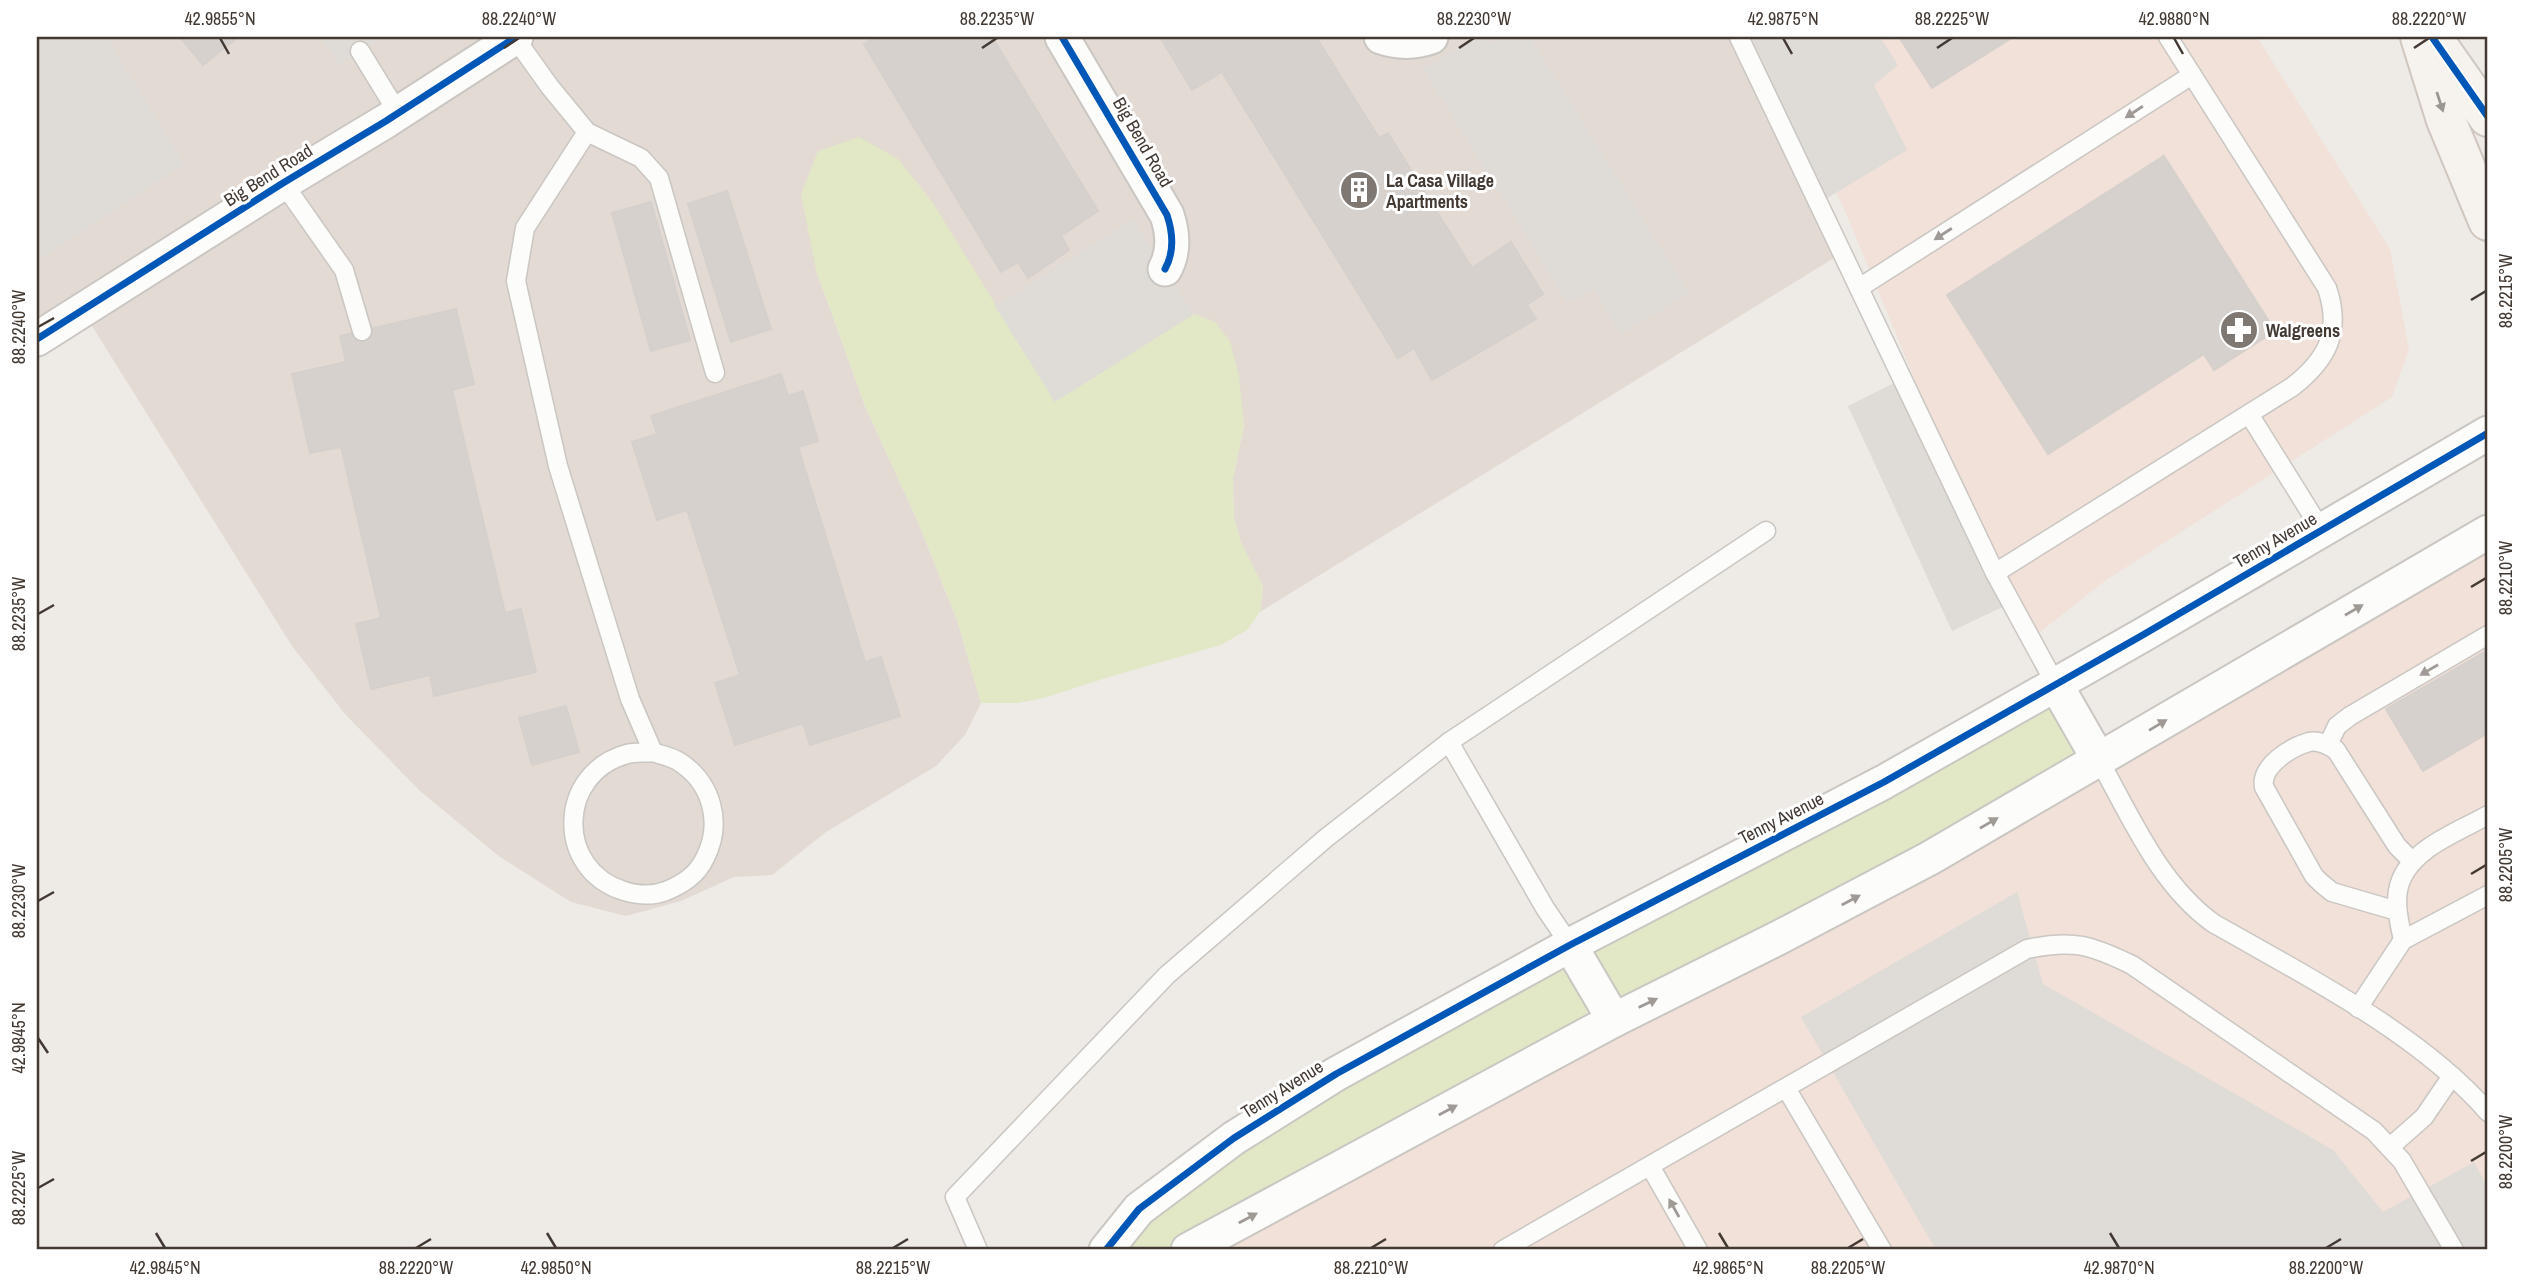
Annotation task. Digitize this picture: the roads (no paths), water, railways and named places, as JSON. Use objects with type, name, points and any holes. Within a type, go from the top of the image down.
[{"type":"main road","points":[[2420,37],[2446,120],[2488,220]]},
{"type":"main road","points":[[2432,37],[2488,117]]},
{"type":"street","name":"Big Bend Road","points":[[37,339],[515,37]]},
{"type":"street","name":"Big Bend Road","points":[[1062,37],[1167,215],[1172,232],[1172,250],[1165,269]]},
{"type":"street","points":[[1381,37],[1396,42],[1419,41],[1431,37]]},
{"type":"street","name":"Tenny Avenue","points":[[1105,1250],[1139,1209],[1234,1138],[1336,1074],[1570,945],[1884,782],[2488,433]]},
{"type":"street","points":[[1188,1250],[1614,1020],[1870,890],[2099,760],[2488,532]]},
{"type":"street","points":[[2056,685],[2099,760]]},
{"type":"street","points":[[1570,945],[1614,1020]]},
{"type":"lane","points":[[515,37],[550,87],[587,132],[641,158],[659,178],[715,373]]},
{"type":"lane","points":[[1739,37],[1994,573],[2056,685]]},
{"type":"lane","points":[[1994,573],[2249,414],[2308,374],[2325,355],[2330,342],[2334,321],[2327,288],[2168,37]]},
{"type":"lane","points":[[360,51],[398,113]]},
{"type":"lane","points":[[1859,288],[2192,75]]},
{"type":"lane","points":[[587,132],[526,228],[516,281],[558,466],[630,699],[653,752],[677,760],[696,775],[710,796],[715,820],[712,845],[700,867],[682,884],[660,893],[635,894],[611,887],[591,872],[578,850],[572,826],[576,802],[587,779],[605,763],[628,754],[653,752]]},
{"type":"lane","points":[[283,183],[344,270],[362,331]]},
{"type":"lane","points":[[2249,414],[2322,531]]},
{"type":"lane","points":[[978,1250],[955,1198],[1167,975],[1326,838],[1449,742],[1766,531]]},
{"type":"lane","points":[[2328,745],[2337,726],[2350,716],[2488,635]]},
{"type":"lane","points":[[1449,742],[1545,908],[1570,945]]},
{"type":"lane","points":[[2397,911],[2332,892],[2314,876],[2269,799],[2262,779],[2269,765],[2310,742],[2328,745],[2342,757],[2397,846],[2413,862]]},
{"type":"lane","points":[[2099,760],[2164,873],[2197,912],[2388,1026],[2452,1076],[2488,1112]]},
{"type":"lane","points":[[2403,940],[2397,911],[2400,881],[2413,862],[2430,848],[2488,815]]},
{"type":"lane","points":[[2358,1008],[2403,940],[2488,895]]},
{"type":"lane","points":[[1503,1250],[2027,949],[2066,942],[2107,953],[2132,965],[2355,1116],[2402,1161],[2454,1250]]},
{"type":"lane","points":[[2390,1147],[2424,1117],[2452,1076]]},
{"type":"lane","points":[[1786,1088],[1878,1249]]},
{"type":"lane","points":[[1650,1166],[1698,1250]]},
{"type":"place","name":"La Casa Village Apartments","points":[[1359,190]]},
{"type":"place","name":"Walgreens","points":[[2239,330]]}]
